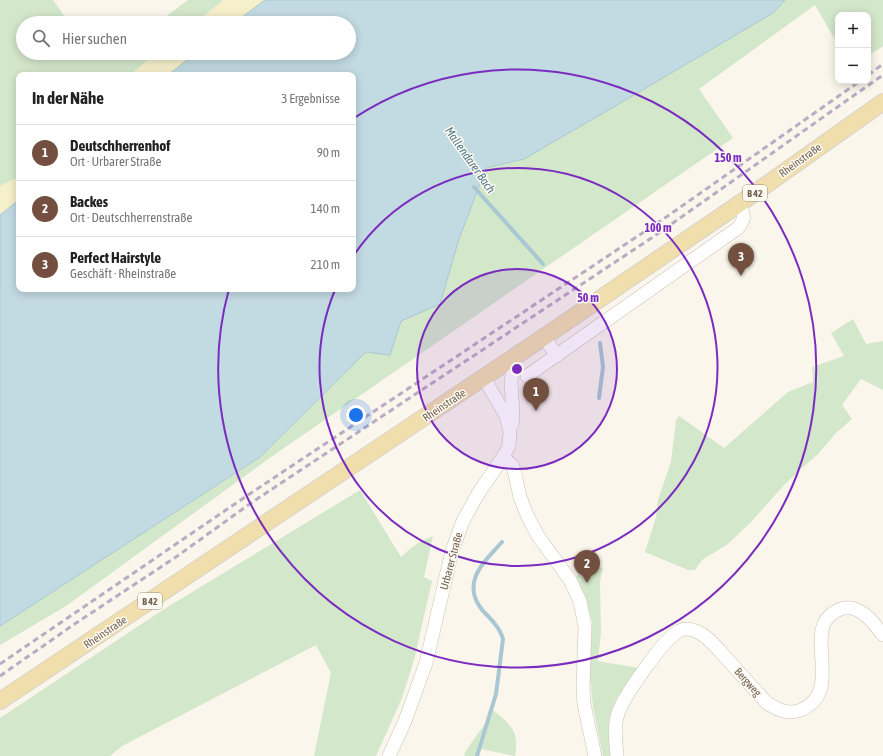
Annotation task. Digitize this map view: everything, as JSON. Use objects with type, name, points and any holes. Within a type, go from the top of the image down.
[{"type":"main road","name":"Rheinstraße","points":[[0,701],[484,378],[739,204],[883,102]]},
{"type":"street","points":[[528,376],[738,228],[744,221],[744,215],[739,204]]},
{"type":"street","points":[[544,337],[556,356]]},
{"type":"street","points":[[510,431],[513,421],[511,381],[517,355]]},
{"type":"street","name":"Urbarer Straße","points":[[389,756],[405,721],[426,663],[452,551],[463,521],[478,494],[509,446],[510,431],[505,413],[484,378]]},
{"type":"street","points":[[503,457],[512,465],[520,497],[527,516],[538,536],[570,580],[580,601],[585,627],[583,687],[584,704],[595,756]]},
{"type":"street","name":"Bergweg","points":[[617,756],[616,723],[618,711],[624,698],[671,636],[680,630],[689,629],[697,631],[712,643],[767,703],[777,710],[787,712],[796,712],[806,707],[813,702],[820,692],[823,683],[822,628],[824,621],[832,614],[843,609],[851,608],[859,610],[883,635]]},
{"type":"green space","points":[[0,0],[53,0],[64,16],[16,16],[16,60],[148,60],[134,72],[16,72],[16,178],[0,186]]},
{"type":"green space","points":[[188,0],[224,0],[204,16],[166,16]]},
{"type":"green space","points":[[785,0],[883,0],[883,46],[871,54],[871,12],[835,12],[835,40],[815,5],[699,89],[733,138],[271,457],[66,606],[0,645],[0,626],[260,457],[366,352],[390,355],[401,321],[440,304],[459,239],[486,168],[524,159],[772,13]]},
{"type":"green space","points":[[853,319],[866,344],[883,341],[883,390],[861,379],[842,405],[852,419],[836,433],[818,454],[785,484],[751,522],[728,544],[702,560],[695,570],[688,570],[645,552],[656,517],[658,500],[671,462],[676,420],[679,416],[724,448],[788,392],[813,382],[812,367],[844,356],[831,333]]},
{"type":"green space","points":[[360,490],[401,557],[423,540],[433,536],[424,577],[432,581],[414,660],[402,698],[376,756],[314,756],[331,673],[316,645],[122,746],[110,756],[0,756],[0,718],[161,611]]},
{"type":"green space","points":[[603,567],[600,581],[601,632],[598,661],[638,668],[620,693],[610,714],[610,756],[603,756],[593,707],[590,676],[592,622],[586,598],[576,576]]},
{"type":"green space","points":[[493,710],[513,729],[516,740],[515,756],[481,749]]},
{"type":"green space","points":[[486,722],[475,756],[464,756],[465,752]]},
{"type":"sand","points":[[224,0],[265,0],[243,16],[204,16]]},
{"type":"sand","points":[[148,60],[187,60],[172,72],[134,72]]},
{"type":"sand","points":[[16,178],[16,202],[0,215],[0,186]]},
{"type":"water","points":[[265,0],[785,0],[773,13],[524,159],[486,168],[459,239],[440,304],[401,321],[390,355],[366,352],[260,457],[0,626],[0,215],[16,202],[16,292],[356,292],[356,72],[172,72],[187,60],[356,60],[356,16],[243,16]]},
{"type":"waterway","name":"Mallendarer Bach","points":[[474,187],[543,264]]},
{"type":"waterway","name":"Mallendarer Bach","points":[[599,398],[603,367],[600,343]]},
{"type":"waterway","name":"Mallendarer Bach","points":[[477,756],[496,694],[503,639],[497,627],[476,601],[474,582],[482,566],[502,542]]},
{"type":"railway","points":[[871,73],[883,64]]},
{"type":"railway","points":[[0,676],[76,623],[176,557],[251,503],[653,237],[883,75]]},
{"type":"railway","points":[[0,664],[248,495],[662,220],[856,84]]},
{"type":"place","name":"Perfect Hairstyle","points":[[741,276]]},
{"type":"place","name":"Deutschherrenhof","points":[[536,411]]},
{"type":"place","name":"Backes","points":[[587,583]]}]
